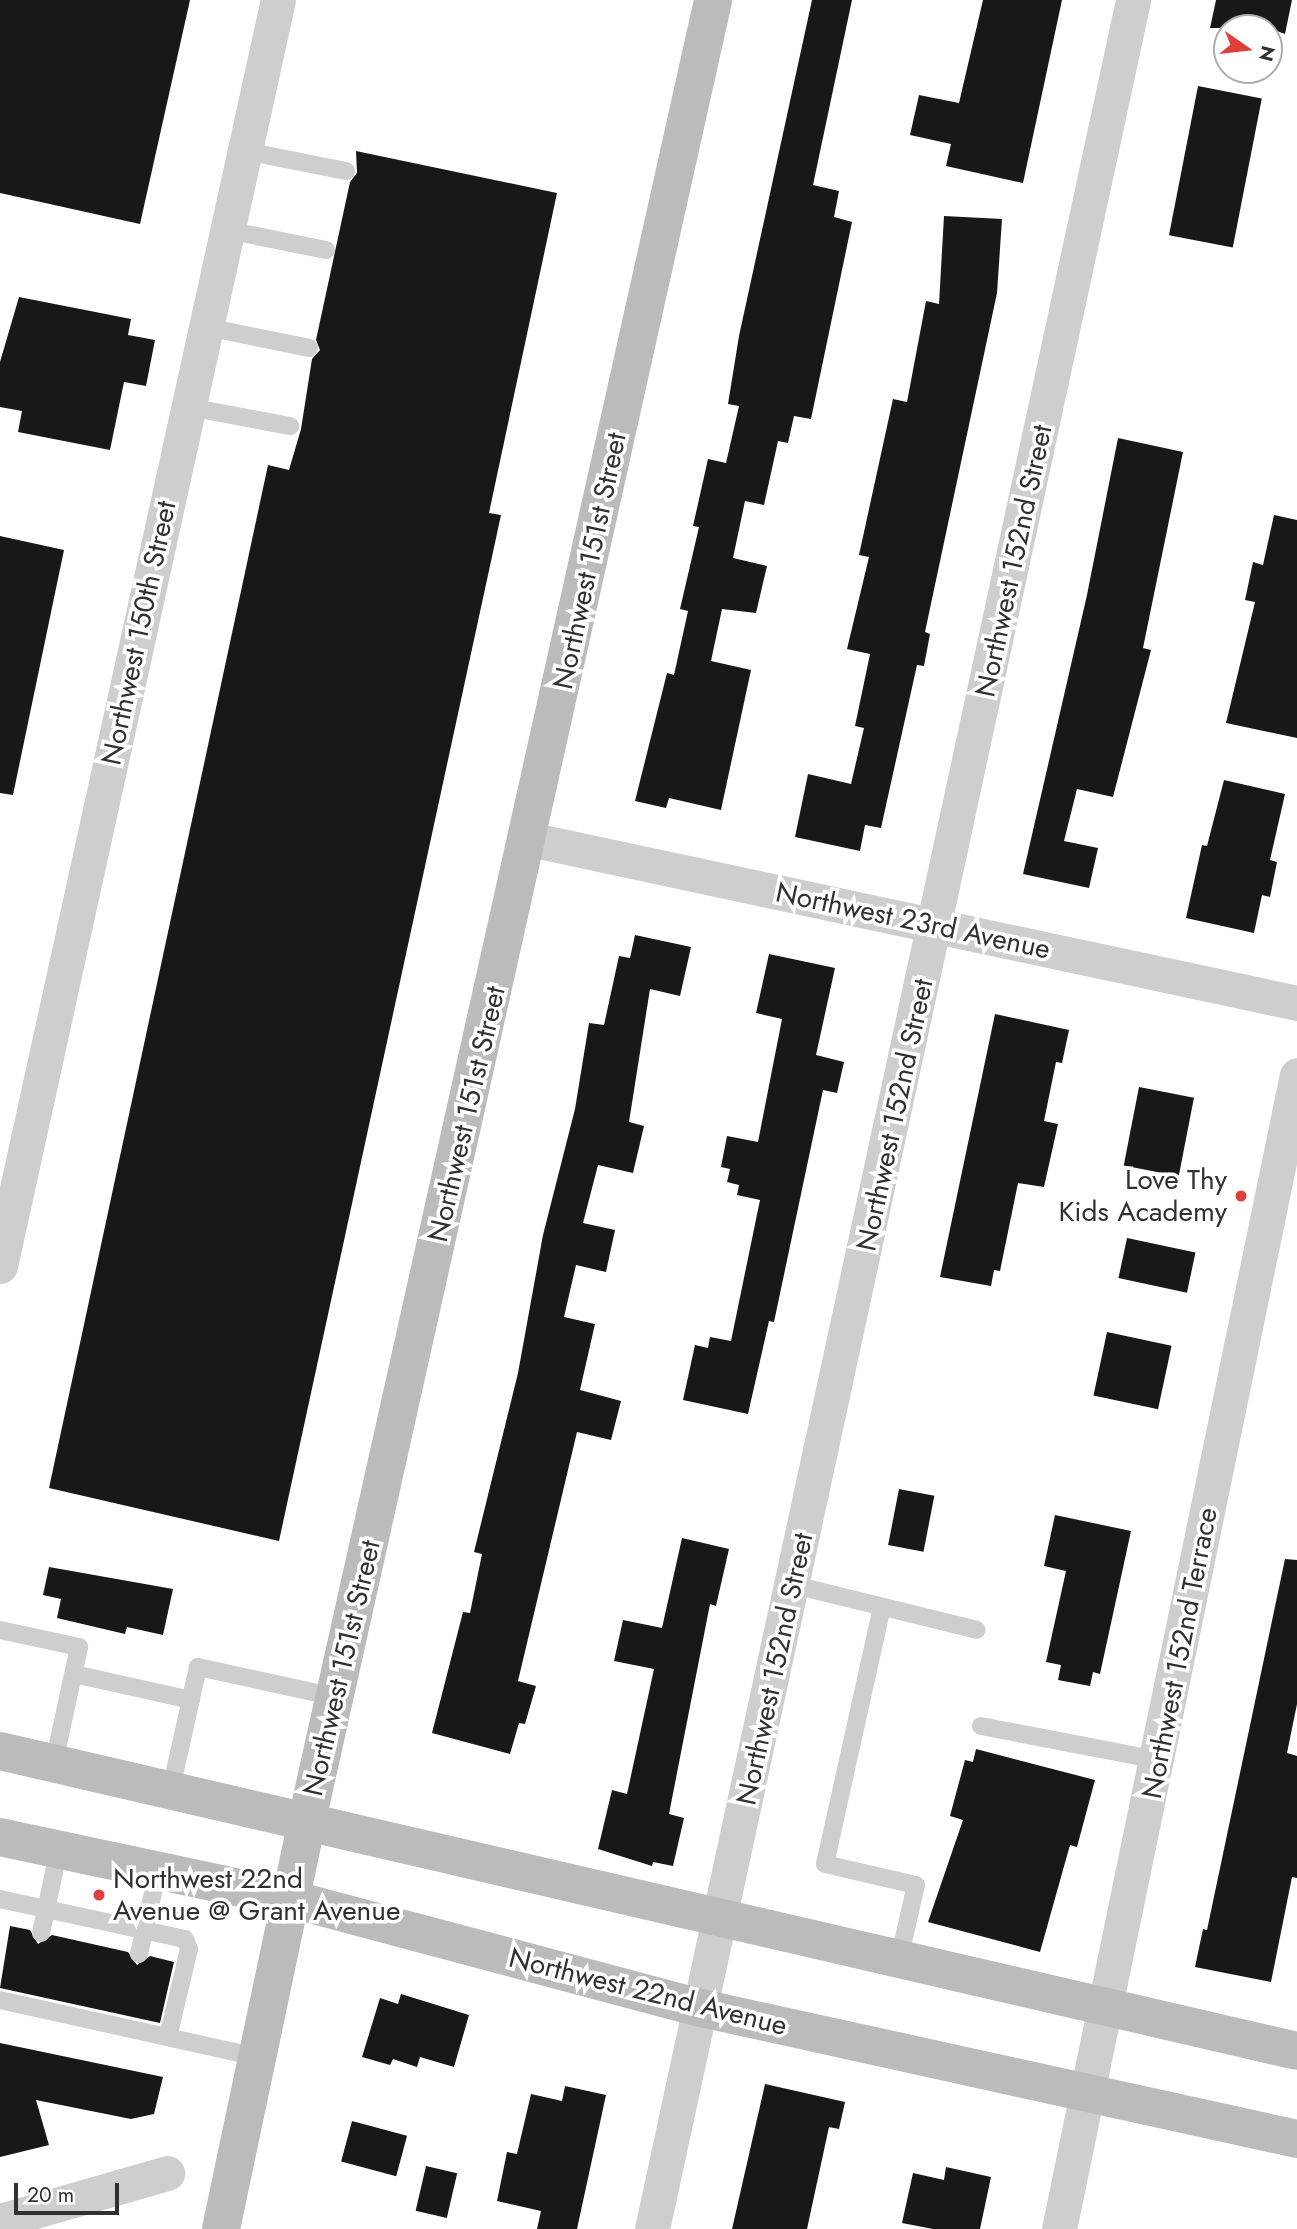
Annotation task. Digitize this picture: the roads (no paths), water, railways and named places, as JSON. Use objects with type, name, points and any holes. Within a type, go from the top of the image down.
[{"type":"main road","name":"Northwest 151st Street","points":[[221,2229],[307,1820],[529,839],[713,0]]},
{"type":"main road","points":[[0,1751],[1297,2051]]},
{"type":"main road","name":"Northwest 22nd Avenue","points":[[0,1837],[291,1899],[701,2008],[1297,2139]]},
{"type":"street","name":"Northwest 150th Street","points":[[0,1265],[278,0]]},
{"type":"street","name":"Northwest 152nd Street","points":[[652,2229],[936,926],[1133,0]]},
{"type":"street","name":"Northwest 23rd Avenue","points":[[529,839],[1297,1003]]},
{"type":"street","name":"Northwest 152nd Terrace","points":[[1059,2229],[1108,2009],[1297,1075]]},
{"type":"street","points":[[0,2221],[167,2173]]},
{"type":"lane","points":[[245,151],[346,171]]},
{"type":"lane","points":[[227,230],[326,250]]},
{"type":"lane","points":[[206,327],[309,348]]},
{"type":"lane","points":[[189,407],[290,426]]},
{"type":"lane","points":[[794,1584],[977,1630]]},
{"type":"lane","points":[[882,1607],[825,1864],[916,1885],[899,1959]]},
{"type":"lane","points":[[0,1630],[79,1647],[54,1763]]},
{"type":"lane","points":[[171,1789],[198,1667],[335,1697]]},
{"type":"lane","points":[[74,1674],[191,1700]]},
{"type":"lane","points":[[981,1726],[1158,1760]]},
{"type":"lane","points":[[41,1933],[59,1849]]},
{"type":"lane","points":[[139,1954],[158,1871]]},
{"type":"lane","points":[[0,1899],[185,1939],[189,1949],[168,2037]]},
{"type":"lane","points":[[0,2000],[26,2000],[124,2022],[168,2037],[257,2057]]},
{"type":"place","name":"Love Thy Kids Academy","points":[[1241,1196]]},
{"type":"place","name":"Northwest 22nd Avenue @ Grant Avenue","points":[[99,1895]]}]
